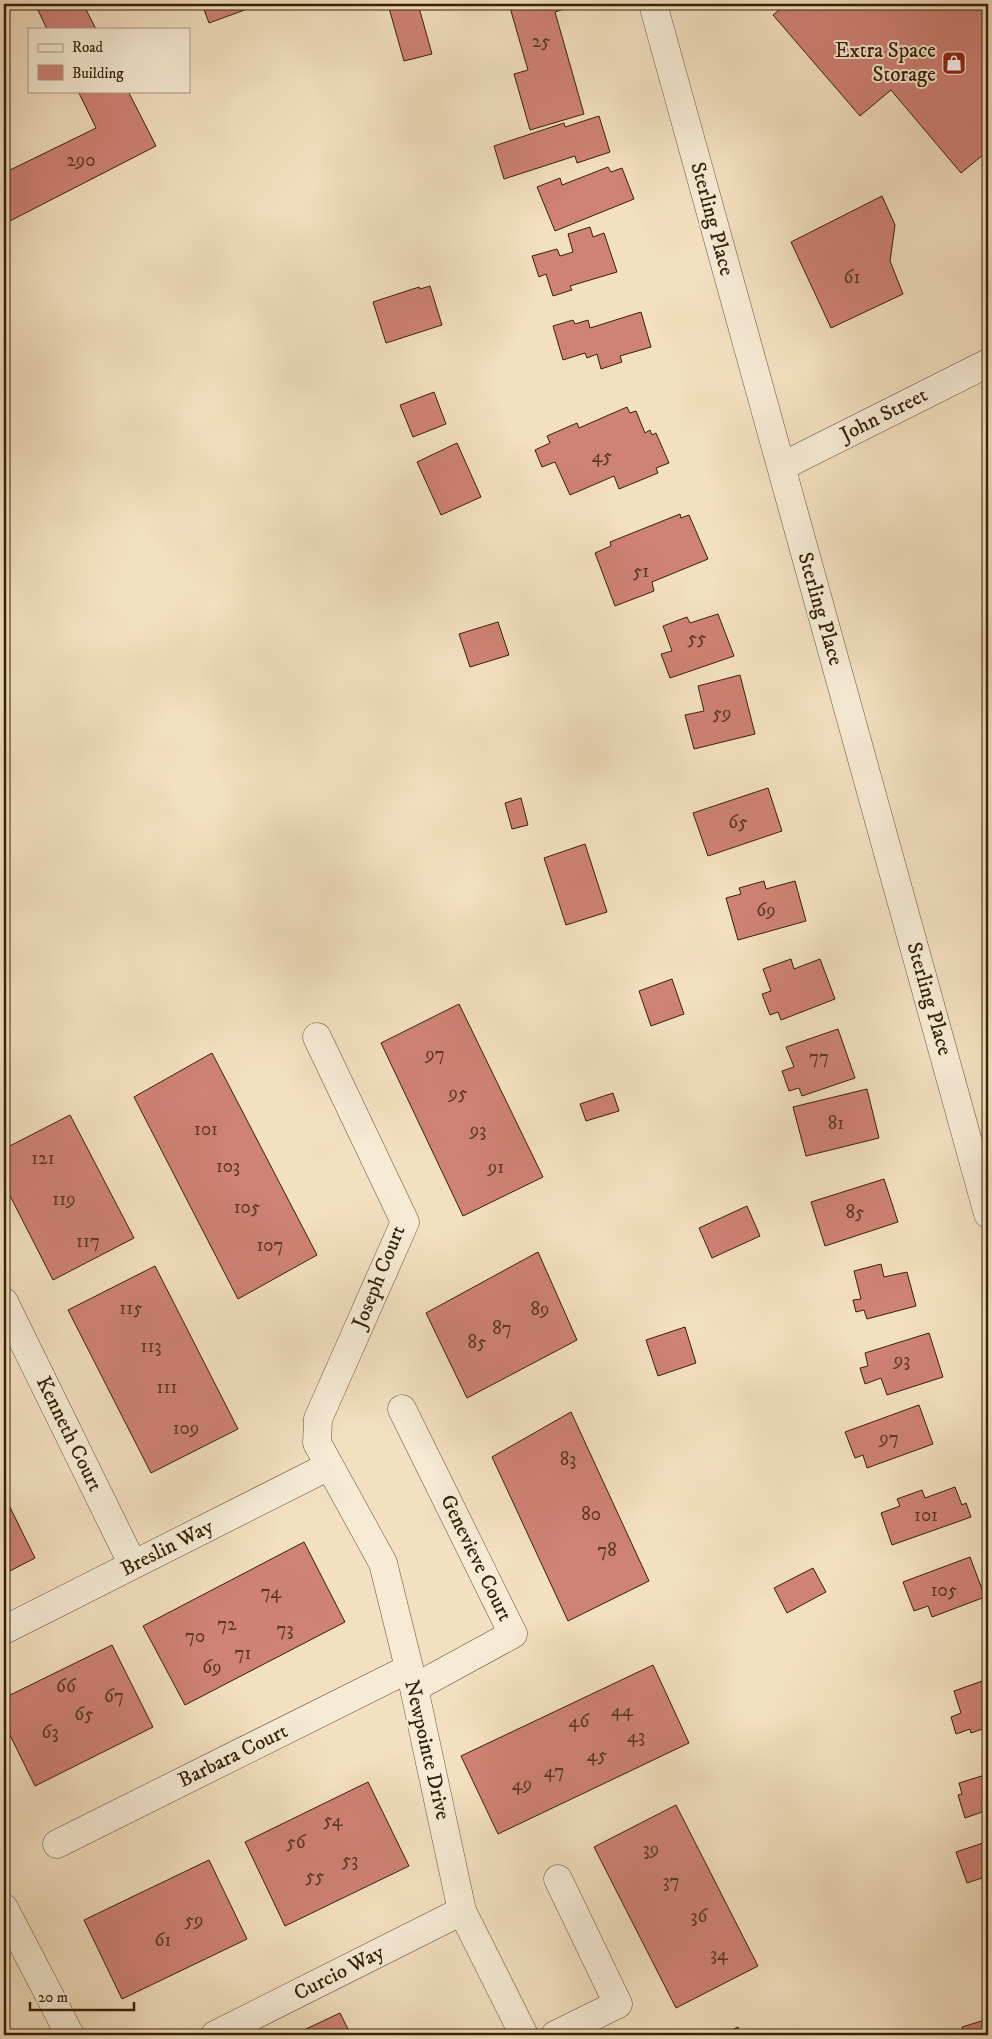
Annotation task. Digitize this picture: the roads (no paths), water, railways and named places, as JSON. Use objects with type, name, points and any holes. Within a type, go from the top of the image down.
[{"type":"street","name":"Sterling Place","points":[[653,4],[988,1214]]},
{"type":"street","name":"John Street","points":[[780,467],[988,363]]},
{"type":"street","name":"Joseph Court","points":[[317,1037],[405,1222],[318,1419],[317,1442],[329,1466]]},
{"type":"street","name":"Kenneth Court","points":[[4,1302],[133,1565]]},
{"type":"street","name":"Genevieve Court","points":[[402,1409],[513,1634],[411,1678]]},
{"type":"street","name":"Breslin Way","points":[[4,1630],[329,1466]]},
{"type":"street","name":"Newpointe Drive","points":[[329,1466],[383,1563],[411,1678],[462,1912],[524,2035]]},
{"type":"street","name":"Barbara Court","points":[[57,1844],[411,1678]]},
{"type":"street","points":[[555,2035],[618,2004],[558,1879]]},
{"type":"street","points":[[4,1908],[70,2035]]},
{"type":"street","name":"Curcio Way","points":[[216,2035],[462,1912]]},
{"type":"place","name":"Extra Space Storage","points":[[954,63]]}]
